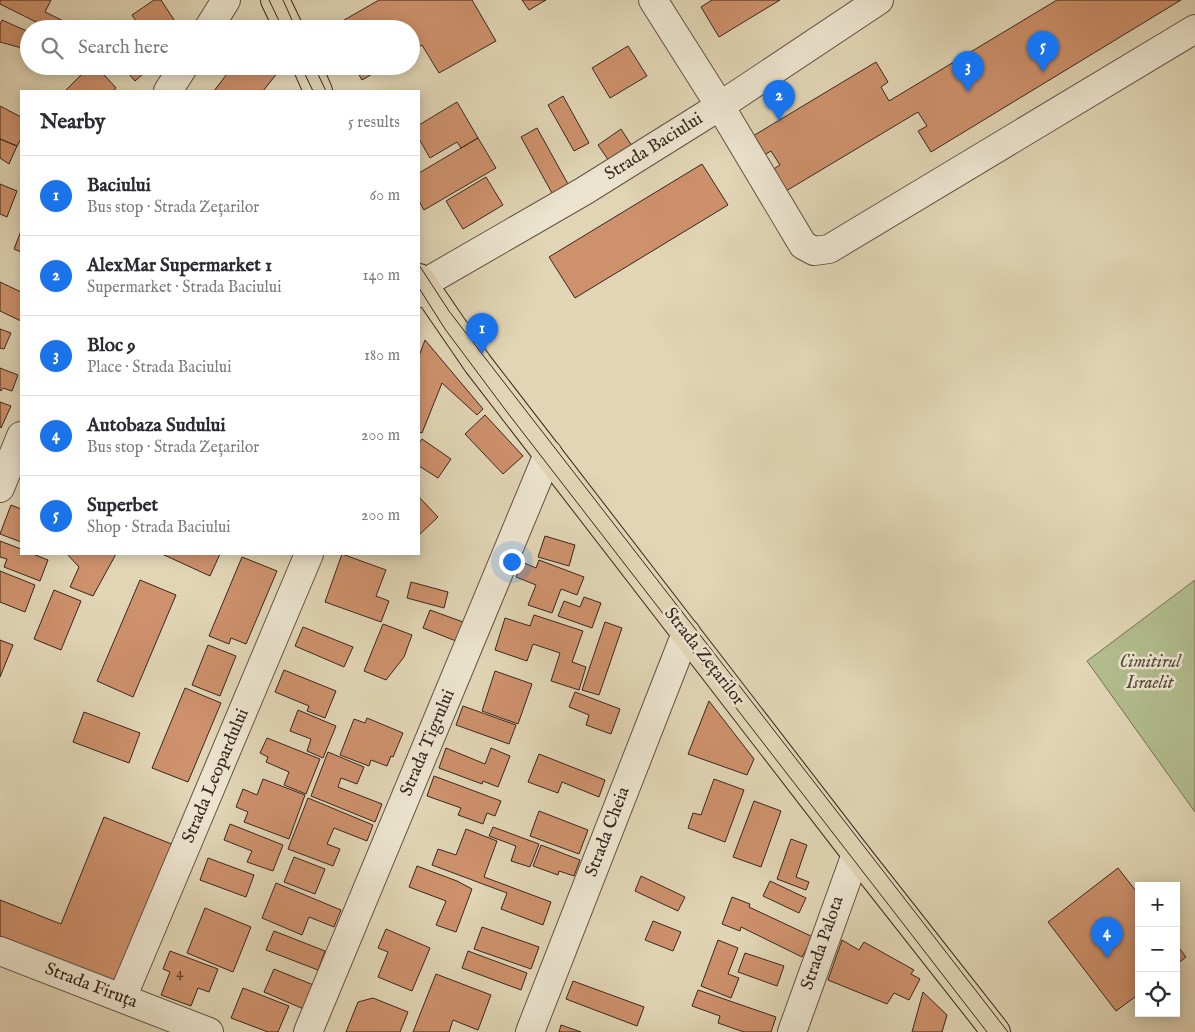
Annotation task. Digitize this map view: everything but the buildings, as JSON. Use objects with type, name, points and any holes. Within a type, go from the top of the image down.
[{"type":"main road","points":[[275,0],[285,20]]},
{"type":"main road","points":[[310,75],[318,90]]},
{"type":"main road","name":"Strada Zețarilor","points":[[420,285],[478,364],[856,854],[996,1032]]},
{"type":"street","points":[[214,20],[226,0]]},
{"type":"street","points":[[653,0],[720,106],[803,245],[814,251],[828,249],[1195,29]]},
{"type":"street","name":"Strada Baciului","points":[[420,285],[584,191],[720,106],[879,0]]},
{"type":"street","points":[[169,90],[178,75]]},
{"type":"street","points":[[0,488],[20,438]]},
{"type":"street","name":"Strada Tigrului","points":[[308,1032],[548,454]]},
{"type":"street","name":"Strada Leopardului","points":[[122,998],[309,555]]},
{"type":"street","name":"Strada Cheia","points":[[530,1032],[686,633]]},
{"type":"street","name":"Strada Palota","points":[[792,1032],[856,854]]},
{"type":"street","name":"Strada Firuța","points":[[0,951],[209,1032]]},
{"type":"green space","name":"Cimitirul Israelit","points":[[1195,580],[1195,812],[1087,661]]},
{"type":"tram line","points":[[269,0],[279,20]]},
{"type":"tram line","points":[[283,0],[292,20]]},
{"type":"tram line","points":[[305,75],[313,90]]},
{"type":"tram line","points":[[318,75],[326,90]]},
{"type":"tram line","points":[[420,267],[449,311],[482,354],[1008,1032]]},
{"type":"tram line","points":[[420,290],[445,329],[507,412],[987,1032]]},
{"type":"place","name":"Superbet","points":[[1043,72]]},
{"type":"place","name":"Bloc 9","points":[[968,92]]},
{"type":"place","name":"AlexMar Supermarket 1","points":[[779,121]]},
{"type":"place","name":"Baciului","points":[[482,354]]},
{"type":"place","name":"Autobaza Sudului","points":[[1107,958]]}]
